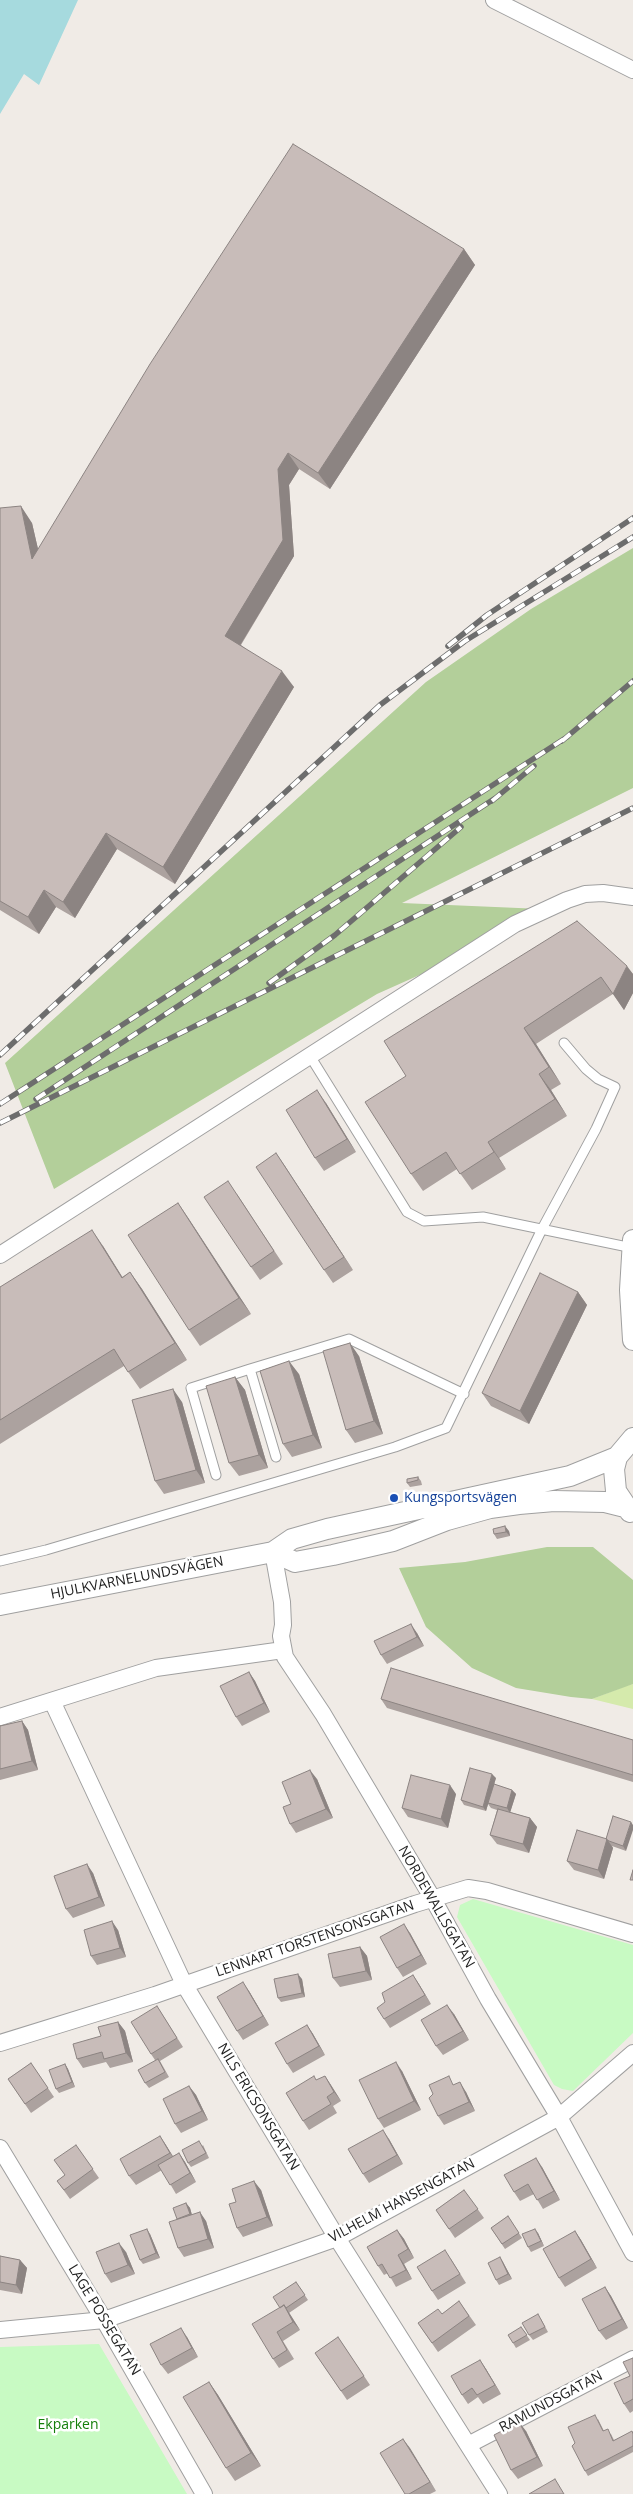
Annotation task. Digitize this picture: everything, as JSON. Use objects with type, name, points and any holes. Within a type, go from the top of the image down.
[{"type":"street","points":[[494,0],[633,70]]},
{"type":"street","points":[[0,1255],[515,924],[567,900],[585,894],[603,893],[633,897]]},
{"type":"street","points":[[632,1246],[630,1290],[633,1340]]},
{"type":"street","points":[[629,1511],[616,1491],[614,1482],[617,1457],[633,1438]]},
{"type":"street","name":"HJULKVARNELUNDSVÄGEN","points":[[0,1606],[273,1552],[292,1539],[327,1529],[570,1476],[617,1457]]},
{"type":"street","points":[[273,1552],[295,1562],[333,1555],[393,1541],[447,1520],[490,1508],[519,1504],[554,1501],[605,1502],[629,1511]]},
{"type":"street","name":"NORDEWALLSGATAN","points":[[273,1552],[282,1602],[283,1650],[433,1899],[488,1999],[559,2118],[633,2253]]},
{"type":"street","points":[[0,1717],[156,1668],[283,1650]]},
{"type":"street","name":"NILS ERICSONSGATAN","points":[[52,1701],[184,1984],[337,2238],[499,2494]]},
{"type":"street","name":"LENNART TORSTENSONSGATAN","points":[[0,2043],[184,1984],[468,1888],[487,1891],[633,1934]]},
{"type":"street","name":"VILHELM HANSENGATAN","points":[[0,2330],[104,2320],[337,2238],[559,2118],[633,2053]]},
{"type":"street","name":"LAGE POSSEGATAN","points":[[0,2148],[104,2320],[204,2494]]},
{"type":"street","name":"RAMUNDSGATAN","points":[[468,2445],[633,2359]]},
{"type":"lane","points":[[0,1561],[46,1550],[367,1456],[446,1428],[542,1229],[596,1129],[615,1087],[598,1079],[586,1069],[564,1043]]},
{"type":"lane","points":[[310,1056],[407,1212],[424,1221],[482,1217],[632,1246]]},
{"type":"lane","points":[[216,1475],[191,1388],[349,1339],[464,1394]]},
{"type":"lane","points":[[250,1369],[276,1457]]},
{"type":"green space","points":[[633,548],[633,788],[402,903],[565,910],[377,994],[54,1189],[5,1063],[426,682],[531,609]]},
{"type":"green space","points":[[547,1547],[593,1547],[633,1580],[633,1684],[592,1699],[571,1697],[516,1688],[472,1668],[426,1627],[399,1568],[465,1562]]},
{"type":"green space","points":[[633,1684],[633,1709],[592,1699],[626,1686]]},
{"type":"green space","points":[[473,1899],[633,1945],[633,2033],[573,2091],[554,2085],[457,1917],[460,1905]]},
{"type":"green space","name":"Ekparken","points":[[99,2344],[187,2494],[0,2494],[0,2347]]},
{"type":"water","points":[[0,0],[78,0],[39,85],[24,74],[0,114]]},
{"type":"building","points":[[293,144],[464,249],[318,473],[288,453],[278,469],[283,540],[225,636],[282,671],[163,867],[106,833],[63,902],[44,890],[28,917],[0,901],[0,508],[21,506],[32,559],[150,364]]},
{"type":"building","points":[[577,921],[627,966],[613,994],[601,977],[524,1028],[549,1067],[539,1074],[555,1099],[488,1142],[494,1152],[460,1174],[446,1152],[411,1174],[365,1102],[406,1076],[384,1041]]},
{"type":"building","points":[[317,1090],[347,1139],[315,1158],[286,1110]]},
{"type":"building","points":[[276,1153],[344,1257],[324,1270],[256,1167]]},
{"type":"building","points":[[228,1181],[274,1251],[251,1267],[204,1197]]},
{"type":"building","points":[[178,1203],[239,1298],[189,1330],[128,1235]]},
{"type":"building","points":[[92,1230],[122,1278],[130,1272],[175,1343],[128,1372],[114,1349],[0,1420],[0,1287]]},
{"type":"building","points":[[540,1273],[578,1292],[520,1411],[482,1393]]},
{"type":"building","points":[[350,1343],[374,1421],[346,1430],[323,1351]]},
{"type":"building","points":[[289,1361],[313,1435],[283,1444],[260,1371]]},
{"type":"building","points":[[235,1377],[259,1455],[229,1463],[206,1386]]},
{"type":"building","points":[[173,1389],[196,1470],[155,1481],[132,1400]]},
{"type":"building","points":[[418,1477],[418,1480],[407,1483],[407,1479]]},
{"type":"building","points":[[505,1526],[506,1532],[494,1534],[493,1529]]},
{"type":"building","points":[[411,1624],[417,1637],[381,1655],[374,1641]]},
{"type":"building","points":[[391,1668],[633,1740],[633,1775],[381,1699]]},
{"type":"building","points":[[249,1672],[264,1703],[236,1717],[220,1686]]},
{"type":"building","points":[[22,1721],[32,1761],[0,1769],[0,1726]]},
{"type":"building","points":[[470,1768],[492,1774],[483,1807],[461,1800]]},
{"type":"building","points":[[310,1770],[326,1809],[290,1824],[283,1807],[291,1804],[282,1782]]},
{"type":"building","points":[[411,1775],[450,1785],[441,1819],[402,1808]]},
{"type":"building","points":[[494,1784],[512,1790],[507,1808],[488,1803]]},
{"type":"building","points":[[498,1809],[530,1818],[523,1844],[490,1835]]},
{"type":"building","points":[[613,1816],[631,1822],[623,1846],[606,1839]]},
{"type":"building","points":[[577,1830],[607,1839],[598,1870],[567,1861]]},
{"type":"building","points":[[87,1864],[99,1897],[66,1909],[54,1876]]},
{"type":"building","points":[[112,1921],[120,1948],[91,1956],[84,1930]]},
{"type":"building","points":[[404,1924],[421,1955],[397,1968],[380,1937]]},
{"type":"building","points":[[360,1947],[366,1971],[333,1978],[328,1954]]},
{"type":"building","points":[[298,1974],[302,1993],[278,1998],[274,1979]]},
{"type":"building","points":[[413,1975],[425,1995],[384,2019],[377,2008],[385,2002],[382,1993]]},
{"type":"building","points":[[243,1982],[263,2016],[237,2031],[217,1997]]},
{"type":"building","points":[[447,2005],[463,2031],[436,2046],[421,2020]]},
{"type":"building","points":[[157,2006],[177,2038],[151,2054],[131,2022]]},
{"type":"building","points":[[118,2022],[126,2053],[104,2059],[102,2052],[77,2059],[73,2044],[101,2036],[98,2027]]},
{"type":"building","points":[[307,2025],[319,2046],[287,2064],[275,2043]]},
{"type":"building","points":[[158,2059],[165,2072],[145,2083],[138,2070]]},
{"type":"building","points":[[396,2062],[414,2101],[378,2119],[359,2080]]},
{"type":"building","points":[[31,2063],[48,2088],[25,2104],[8,2079]]},
{"type":"building","points":[[65,2064],[72,2082],[56,2089],[49,2070]]},
{"type":"building","points":[[314,2076],[316,2080],[325,2076],[334,2092],[327,2097],[331,2104],[303,2121],[286,2093]]},
{"type":"building","points":[[449,2076],[453,2085],[460,2082],[469,2102],[438,2116],[429,2098],[433,2094],[429,2085]]},
{"type":"building","points":[[189,2086],[202,2111],[175,2124],[163,2099]]},
{"type":"building","points":[[383,2130],[397,2155],[363,2174],[348,2149]]},
{"type":"building","points":[[160,2136],[170,2153],[129,2176],[120,2159]]},
{"type":"building","points":[[199,2141],[206,2153],[188,2163],[182,2150]]},
{"type":"building","points":[[76,2145],[93,2169],[64,2190],[57,2181],[65,2175],[54,2160]]},
{"type":"building","points":[[179,2153],[190,2173],[170,2185],[158,2165]]},
{"type":"building","points":[[536,2158],[554,2191],[537,2200],[528,2184],[514,2192],[504,2175]]},
{"type":"building","points":[[254,2181],[267,2217],[237,2228],[229,2204],[236,2202],[232,2189]]},
{"type":"building","points":[[464,2190],[478,2209],[449,2229],[436,2210]]},
{"type":"building","points":[[186,2203],[190,2214],[177,2219],[173,2208]]},
{"type":"building","points":[[200,2212],[208,2239],[178,2248],[169,2222]]},
{"type":"building","points":[[508,2216],[519,2233],[502,2244],[491,2228]]},
{"type":"building","points":[[147,2229],[156,2253],[140,2260],[130,2235]]},
{"type":"building","points":[[535,2229],[541,2241],[528,2247],[522,2234]]},
{"type":"building","points":[[397,2230],[408,2249],[398,2255],[406,2270],[390,2278],[382,2264],[378,2266],[367,2247]]},
{"type":"building","points":[[575,2231],[591,2259],[559,2278],[543,2249]]},
{"type":"building","points":[[119,2243],[128,2265],[105,2274],[96,2252]]},
{"type":"building","points":[[445,2250],[460,2274],[432,2291],[417,2267]]},
{"type":"building","points":[[0,2256],[20,2260],[16,2285],[0,2282]]},
{"type":"building","points":[[500,2257],[508,2274],[496,2280],[488,2263]]},
{"type":"building","points":[[296,2282],[305,2295],[286,2308],[284,2305],[280,2308],[273,2297]]},
{"type":"building","points":[[605,2287],[622,2319],[599,2331],[582,2299]]},
{"type":"building","points":[[459,2301],[469,2316],[432,2343],[418,2323],[438,2309],[442,2314]]},
{"type":"building","points":[[284,2305],[293,2322],[277,2332],[287,2350],[273,2359],[252,2324]]},
{"type":"building","points":[[538,2314],[545,2327],[529,2335],[522,2323]]},
{"type":"building","points":[[521,2327],[527,2335],[513,2343],[508,2335]]},
{"type":"building","points":[[181,2328],[192,2348],[161,2365],[150,2344]]},
{"type":"building","points":[[338,2337],[364,2376],[341,2391],[315,2353]]},
{"type":"building","points":[[633,2358],[633,2399],[624,2404],[614,2383],[630,2376],[623,2362]]},
{"type":"building","points":[[480,2360],[495,2385],[477,2395],[472,2388],[462,2395],[451,2376]]},
{"type":"building","points":[[209,2382],[251,2453],[226,2468],[183,2397]]},
{"type":"building","points":[[595,2415],[603,2431],[608,2429],[613,2441],[632,2431],[633,2446],[585,2471],[572,2446],[575,2443],[568,2427]]},
{"type":"building","points":[[519,2422],[537,2457],[511,2470],[494,2435]]},
{"type":"building","points":[[403,2439],[430,2482],[409,2494],[405,2494],[380,2453]]},
{"type":"building","points":[[555,2479],[564,2494],[529,2494]]},
{"type":"railway","points":[[448,646],[487,615],[633,518]]},
{"type":"railway","points":[[0,1055],[380,705],[465,641],[633,537]]},
{"type":"railway","points":[[562,741],[633,681]]},
{"type":"railway","points":[[0,1104],[567,737]]},
{"type":"railway","points":[[492,801],[534,766]]},
{"type":"railway","points":[[36,1099],[497,797]]},
{"type":"railway","points":[[0,1123],[633,808]]},
{"type":"railway","points":[[269,983],[335,935],[461,827]]},
{"type":"place","name":"Kungsportsvägen","points":[[394,1498]]}]
